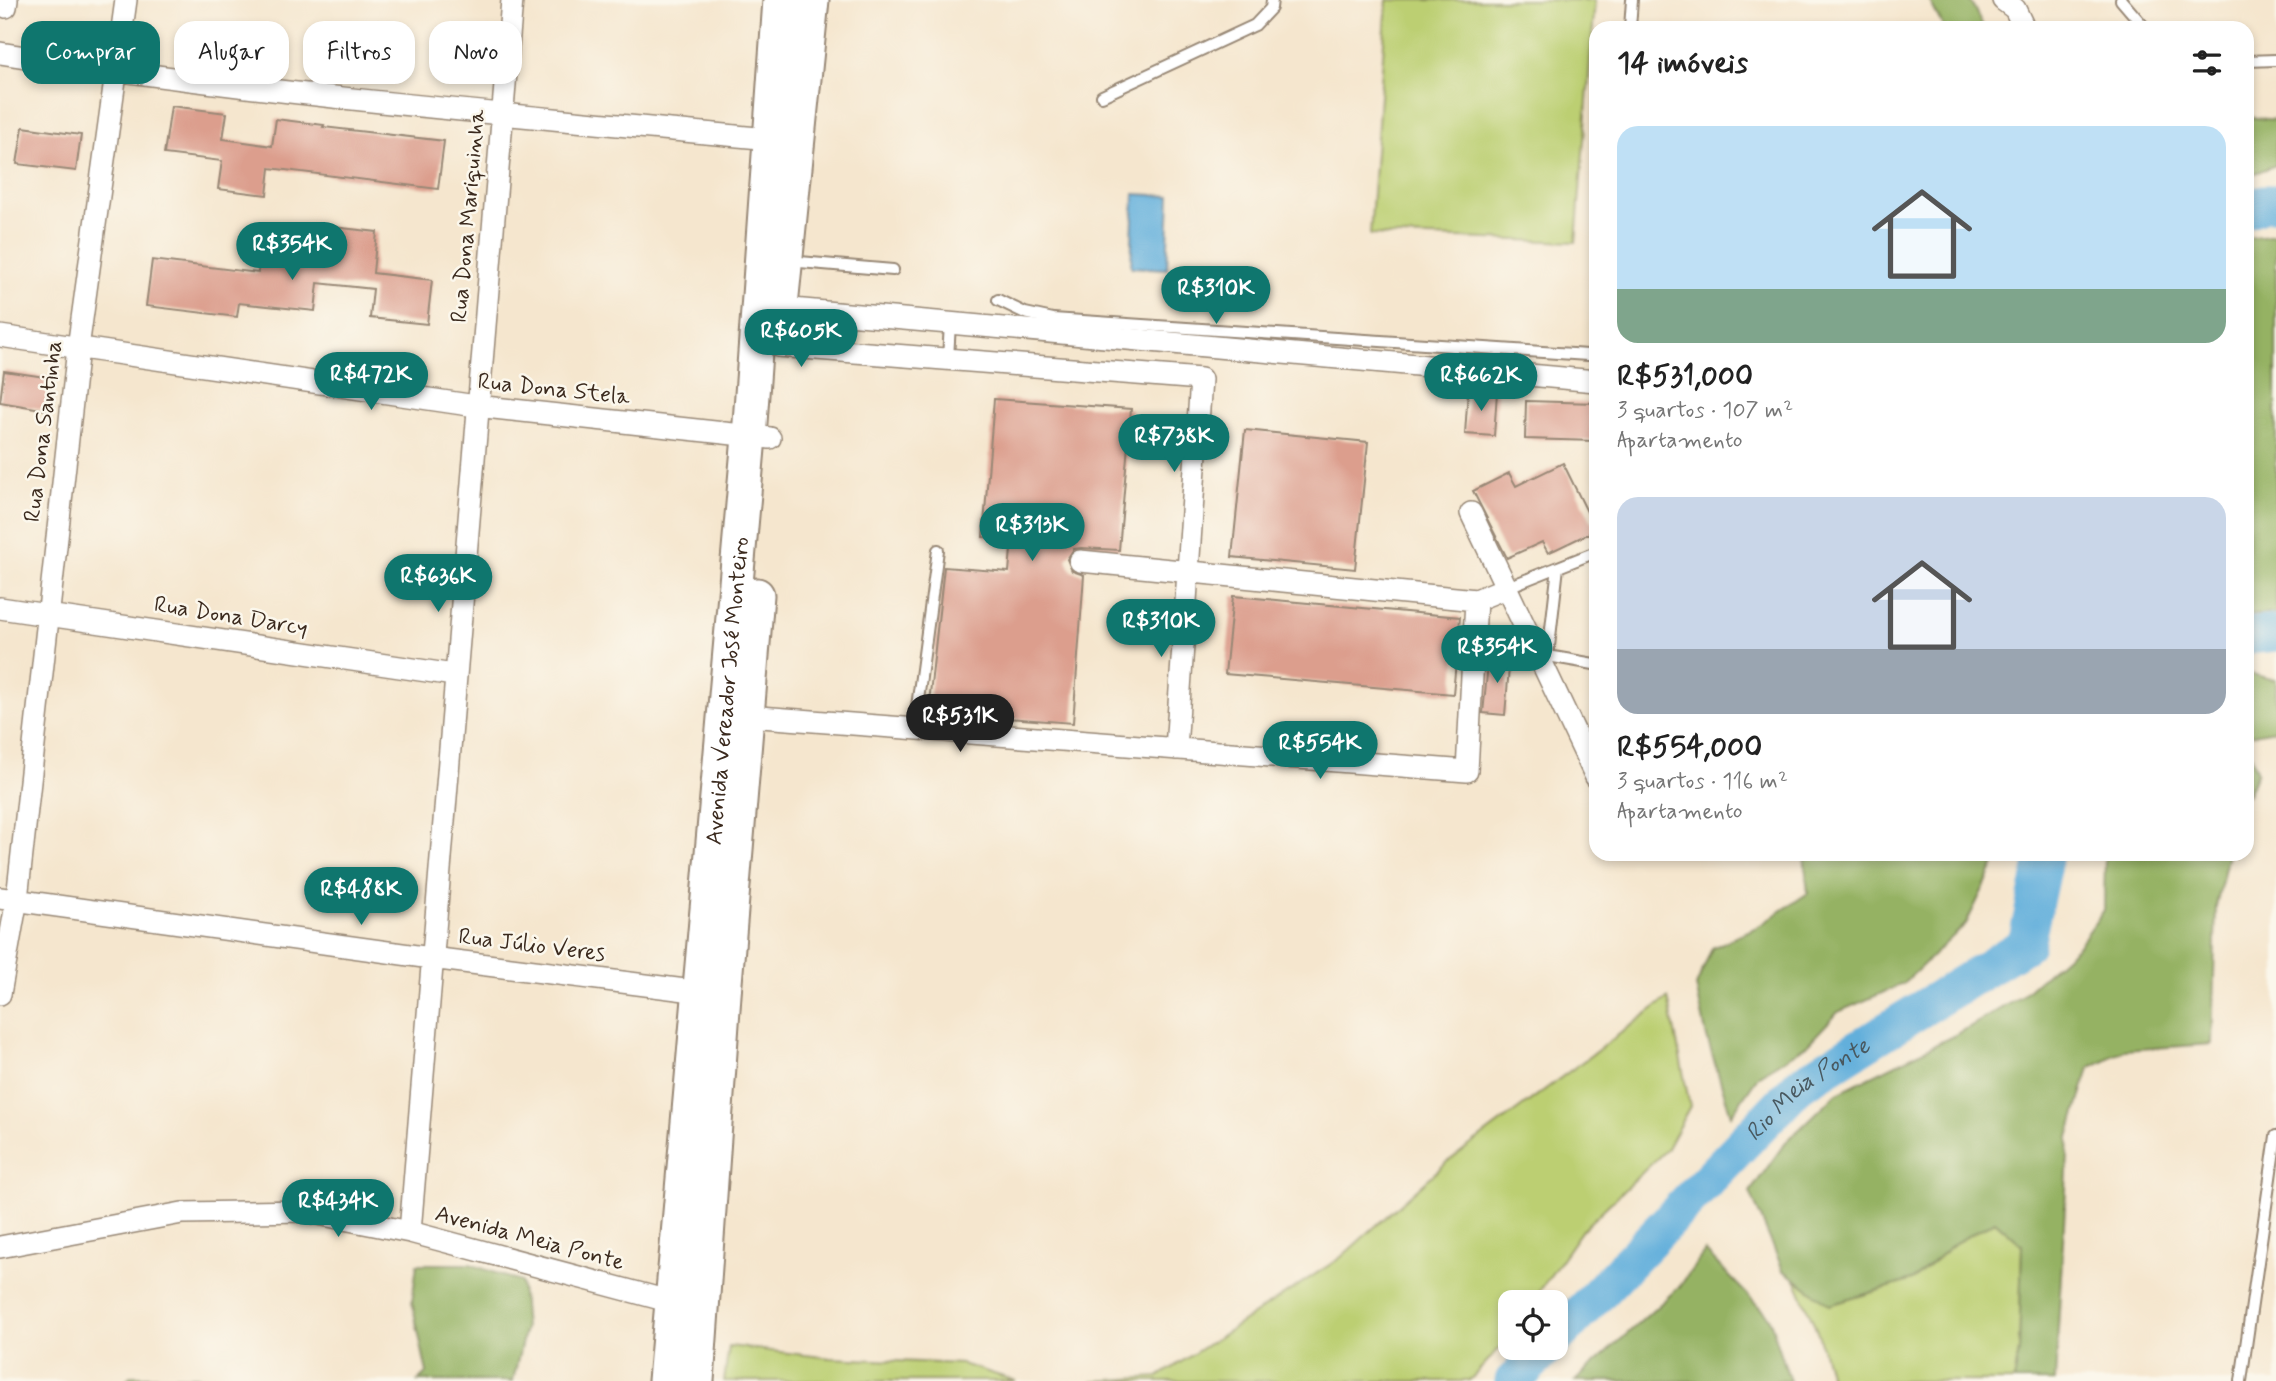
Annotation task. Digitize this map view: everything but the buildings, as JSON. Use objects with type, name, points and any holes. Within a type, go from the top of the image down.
[{"type":"main road","name":"Avenida Vereador José Monteiro","points":[[665,1381],[672,1302],[748,716],[769,139],[780,0]]},
{"type":"main road","name":"Avenida Vereador José Monteiro","points":[[697,1381],[712,993],[760,437],[778,346],[812,0]]},
{"type":"street","name":"Rua Dona Santinha","points":[[123,21],[126,0]]},
{"type":"street","name":"Rua Dona Mariquinha","points":[[410,1232],[476,407],[513,0]]},
{"type":"street","points":[[2003,0],[2015,9],[2021,21]]},
{"type":"street","points":[[0,53],[21,56]]},
{"type":"street","points":[[160,77],[502,114],[769,139]]},
{"type":"street","name":"Rua Dona Santinha","points":[[0,994],[9,898],[47,614],[78,348],[114,84]]},
{"type":"street","points":[[781,308],[1589,380]]},
{"type":"street","name":"Rua Dona Stela","points":[[0,337],[476,407],[760,437]]},
{"type":"street","points":[[778,346],[1201,379],[1176,749]]},
{"type":"street","points":[[1471,513],[1547,663],[1589,761]]},
{"type":"street","points":[[1080,561],[1476,600],[1508,587]]},
{"type":"street","points":[[748,716],[1467,771],[1476,600]]},
{"type":"street","name":"Rua Dona Darcy","points":[[0,608],[454,675]]},
{"type":"street","name":"Rua Júlio Veres","points":[[9,898],[431,958],[712,993]]},
{"type":"street","name":"Avenida Meia Ponte","points":[[0,1247],[182,1213],[303,1211],[410,1232],[672,1302]]},
{"type":"lane","points":[[1102,96],[1255,25],[1271,8],[1272,0]]},
{"type":"lane","points":[[1630,21],[1632,0]]},
{"type":"lane","points":[[2121,0],[2139,21]]},
{"type":"lane","points":[[2254,61],[2276,60]]},
{"type":"lane","points":[[785,261],[894,270]]},
{"type":"lane","points":[[998,300],[1025,313],[1054,319],[1589,355]]},
{"type":"lane","points":[[948,359],[950,323]]},
{"type":"lane","points":[[914,729],[938,550]]},
{"type":"lane","points":[[1508,587],[1589,555]]},
{"type":"lane","points":[[1558,567],[1547,663],[1589,664]]},
{"type":"lane","points":[[2241,1381],[2276,1136]]},
{"type":"green space","points":[[1387,0],[1595,0],[1593,21],[1589,21],[1589,76],[1576,242],[1370,235]]},
{"type":"green space","points":[[1929,0],[1970,0],[1980,21],[1940,21]]},
{"type":"green space","points":[[2254,118],[2276,120],[2276,165],[2254,173]]},
{"type":"green space","points":[[2276,234],[2276,613],[2254,615],[2254,237]]},
{"type":"green space","points":[[2254,675],[2276,680],[2276,730],[2254,734]]},
{"type":"green space","points":[[1805,861],[1997,861],[1966,924],[1903,984],[1838,1012],[1807,1045],[1759,1075],[1731,1115],[1707,1038],[1696,986],[1712,948],[1759,926],[1808,893]]},
{"type":"green space","points":[[2105,861],[2226,861],[2216,906],[2212,1044],[2124,1050],[2089,1068],[2069,1137],[2055,1381],[2014,1381],[2019,1351],[2022,1245],[1995,1221],[1955,1243],[1912,1280],[1830,1305],[1783,1270],[1750,1192],[1785,1143],[1837,1093],[1959,1033],[2020,997],[2079,945],[2104,910]]},
{"type":"green space","points":[[1668,998],[1690,1106],[1666,1150],[1582,1230],[1540,1290],[1498,1290],[1498,1350],[1469,1381],[1091,1381],[1158,1377],[1340,1258],[1446,1163]]},
{"type":"green space","points":[[1995,1221],[2022,1244],[2019,1351],[2014,1381],[1831,1381],[1818,1333],[1795,1279],[1830,1305],[1912,1280],[1955,1243]]},
{"type":"green space","points":[[1705,1251],[1769,1317],[1790,1381],[1575,1381],[1680,1286]]},
{"type":"green space","points":[[417,1264],[470,1264],[521,1282],[525,1328],[513,1381],[418,1381],[427,1373],[412,1302]]},
{"type":"green space","points":[[729,1346],[831,1358],[962,1364],[1016,1381],[724,1381]]},
{"type":"green space","points":[[130,1376],[194,1376],[222,1381],[126,1381]]},
{"type":"water","points":[[1134,194],[1170,196],[1167,269],[1131,267]]},
{"type":"waterway","name":"Rio Meia Ponte","points":[[2254,207],[2264,203],[2276,203]]},
{"type":"waterway","name":"Rio Meia Ponte","points":[[2254,635],[2276,633]]},
{"type":"waterway","name":"Rio Meia Ponte","points":[[1568,1326],[1799,1085],[2026,944],[2044,861]]},
{"type":"waterway","name":"Rio Meia Ponte","points":[[1513,1381],[1535,1360]]}]
